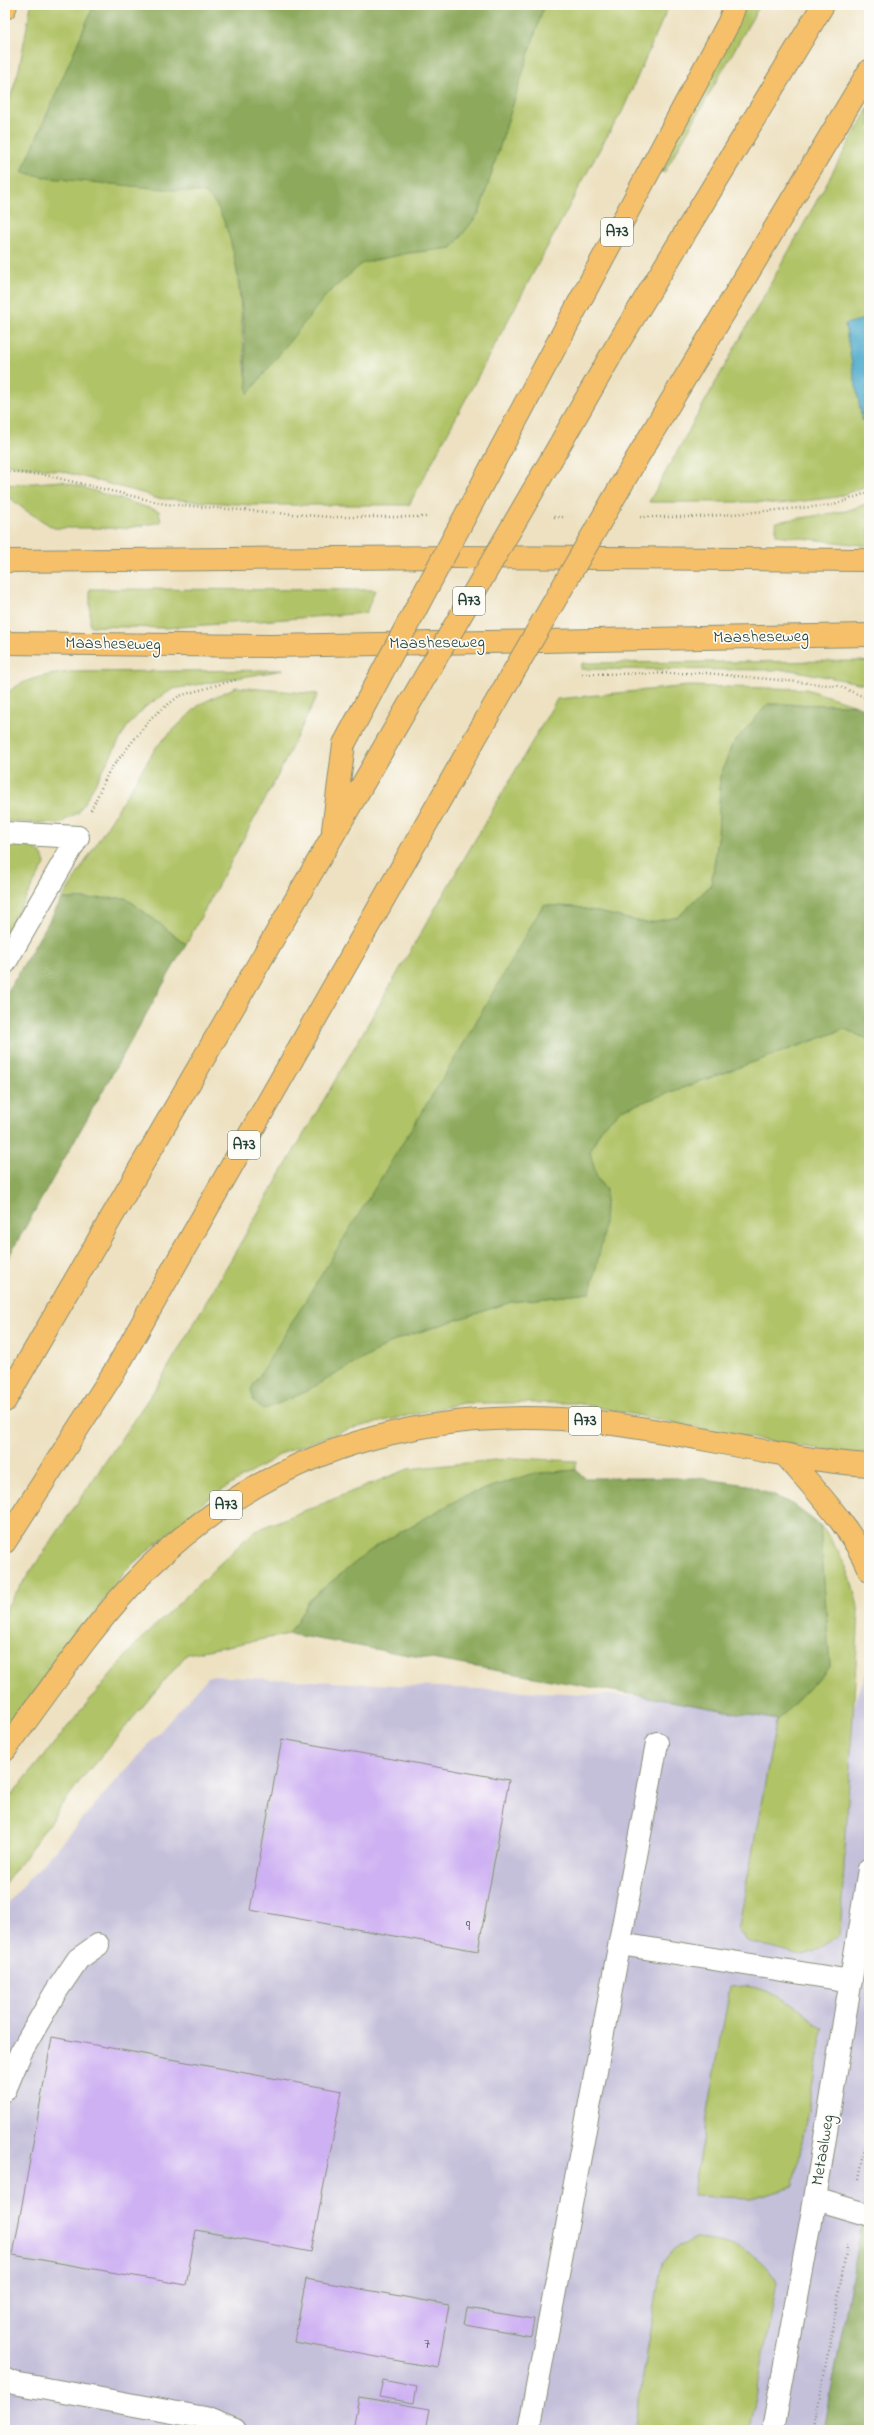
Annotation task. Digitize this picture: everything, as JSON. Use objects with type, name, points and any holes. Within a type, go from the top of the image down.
[{"type":"main road","name":"A73","points":[[332,841],[344,744],[663,147],[729,22],[735,5]]},
{"type":"main road","name":"A73","points":[[5,1401],[332,841],[386,744],[614,350],[823,5]]},
{"type":"main road","name":"A73","points":[[5,1542],[116,1369],[473,742],[638,458],[869,71]]},
{"type":"main road","points":[[5,561],[447,557],[869,560]]},
{"type":"main road","name":"Maasheseweg","points":[[5,643],[270,646],[869,635]]},
{"type":"main road","name":"A73","points":[[5,1750],[104,1620],[146,1571],[194,1526],[249,1489],[325,1453],[402,1429],[476,1420],[542,1418],[628,1426],[785,1455],[833,1462],[869,1465]]},
{"type":"main road","points":[[785,1455],[843,1524],[859,1548],[869,1570]]},
{"type":"street","points":[[5,833],[78,837],[5,963]]},
{"type":"street","points":[[529,2430],[657,1743]]},
{"type":"street","name":"Metaalweg","points":[[773,2430],[815,2199],[869,1869]]},
{"type":"street","points":[[620,1944],[851,1981]]},
{"type":"street","points":[[5,2090],[21,2052],[55,1993],[78,1959],[98,1945]]},
{"type":"street","points":[[815,2199],[861,2213]]},
{"type":"street","points":[[5,2378],[14,2383],[205,2418],[235,2430]]},
{"type":"path","points":[[814,2430],[861,2213],[869,2125]]},
{"type":"shaded area","points":[[869,1664],[869,2430],[5,2430],[5,1906],[209,1676],[854,1707]]},
{"type":"green space","points":[[31,5],[94,5],[23,172],[205,193],[219,209],[228,231],[234,253],[238,276],[245,370],[249,393],[301,324],[346,275],[362,263],[369,260],[405,253],[451,248],[479,213],[544,5],[669,5],[622,112],[603,143],[409,505],[251,505],[153,498],[146,494],[61,471],[5,464],[5,127],[6,112],[19,69]]},
{"type":"green space","points":[[94,5],[544,5],[479,213],[452,248],[409,253],[363,263],[327,294],[248,394],[238,276],[227,230],[218,208],[205,193],[48,178],[22,172]]},
{"type":"green space","points":[[744,5],[760,5],[664,173],[659,170]]},
{"type":"green space","points":[[869,107],[869,318],[845,325],[862,420],[869,422],[869,485],[837,497],[780,504],[757,502],[649,502]]},
{"type":"green space","points":[[62,481],[159,511],[161,522],[127,528],[54,528],[25,510],[5,494],[5,485]]},
{"type":"green space","points":[[869,503],[869,546],[776,535],[776,522],[846,511]]},
{"type":"green space","points":[[90,589],[375,590],[366,613],[165,628],[90,626]]},
{"type":"green space","points":[[869,662],[869,685],[791,670],[581,669],[582,663]]},
{"type":"green space","points":[[283,670],[173,689],[145,707],[127,727],[79,812],[59,824],[5,821],[5,695],[19,685],[35,678],[70,672]]},
{"type":"green space","points":[[688,686],[806,689],[856,705],[768,704],[732,745],[720,777],[718,840],[711,885],[678,917],[646,923],[576,907],[543,906],[460,1050],[299,1395],[398,1339],[511,1302],[590,1293],[606,1190],[597,1178],[589,1152],[601,1129],[621,1110],[845,1029],[869,1040],[869,1451],[852,1454],[761,1440],[576,1403],[463,1403],[349,1429],[286,1451],[209,1498],[129,1567],[5,1731],[5,1609],[159,1383],[557,699]]},
{"type":"green space","points":[[236,687],[318,694],[277,777],[186,944],[126,898],[62,899],[157,746],[200,704]]},
{"type":"green space","points":[[768,704],[856,705],[869,711],[869,1040],[845,1029],[621,1110],[601,1129],[590,1152],[597,1178],[606,1190],[603,1238],[590,1293],[511,1302],[398,1339],[299,1395],[263,1410],[254,1402],[251,1389],[460,1050],[543,905],[576,907],[646,923],[678,917],[711,885],[718,840],[720,777],[732,745]]},
{"type":"green space","points":[[5,842],[24,844],[35,848],[43,857],[45,864],[5,934]]},
{"type":"green space","points":[[126,898],[186,944],[5,1263],[5,996],[62,899]]},
{"type":"green space","points":[[515,1458],[576,1461],[576,1470],[531,1474],[464,1496],[376,1546],[310,1599],[289,1634],[187,1654],[79,1782],[5,1884],[5,1803],[134,1646],[254,1531],[408,1469]]},
{"type":"green space","points":[[576,1470],[585,1478],[698,1478],[748,1485],[789,1502],[820,1525],[830,1667],[778,1720],[289,1634],[310,1599],[376,1546],[464,1496],[531,1474]]},
{"type":"green space","points":[[820,1525],[835,1546],[846,1566],[859,1613],[840,1935],[816,1951],[802,1955],[747,1941],[738,1931],[776,1722],[830,1667]]},
{"type":"green space","points":[[746,1986],[757,1988],[778,1996],[796,2007],[823,2028],[794,2186],[751,2198],[693,2196],[730,1987]]},
{"type":"green space","points":[[869,2186],[869,2430],[824,2430]]},
{"type":"green space","points":[[695,2239],[721,2242],[743,2250],[761,2262],[770,2271],[777,2282],[750,2430],[640,2430],[635,2425],[662,2263],[676,2248]]},
{"type":"water","points":[[869,318],[869,422],[862,420],[845,324]]},
{"type":"building","points":[[282,1739],[509,1780],[478,1951],[250,1910]]},
{"type":"building","points":[[52,2037],[342,2091],[311,2252],[196,2230],[186,2285],[13,2255]]},
{"type":"building","points":[[306,2279],[449,2305],[438,2368],[294,2342]]},
{"type":"building","points":[[467,2308],[534,2319],[531,2336],[464,2324]]},
{"type":"building","points":[[383,2380],[417,2387],[414,2403],[379,2397]]},
{"type":"building","points":[[359,2397],[430,2409],[426,2430],[353,2430]]}]
